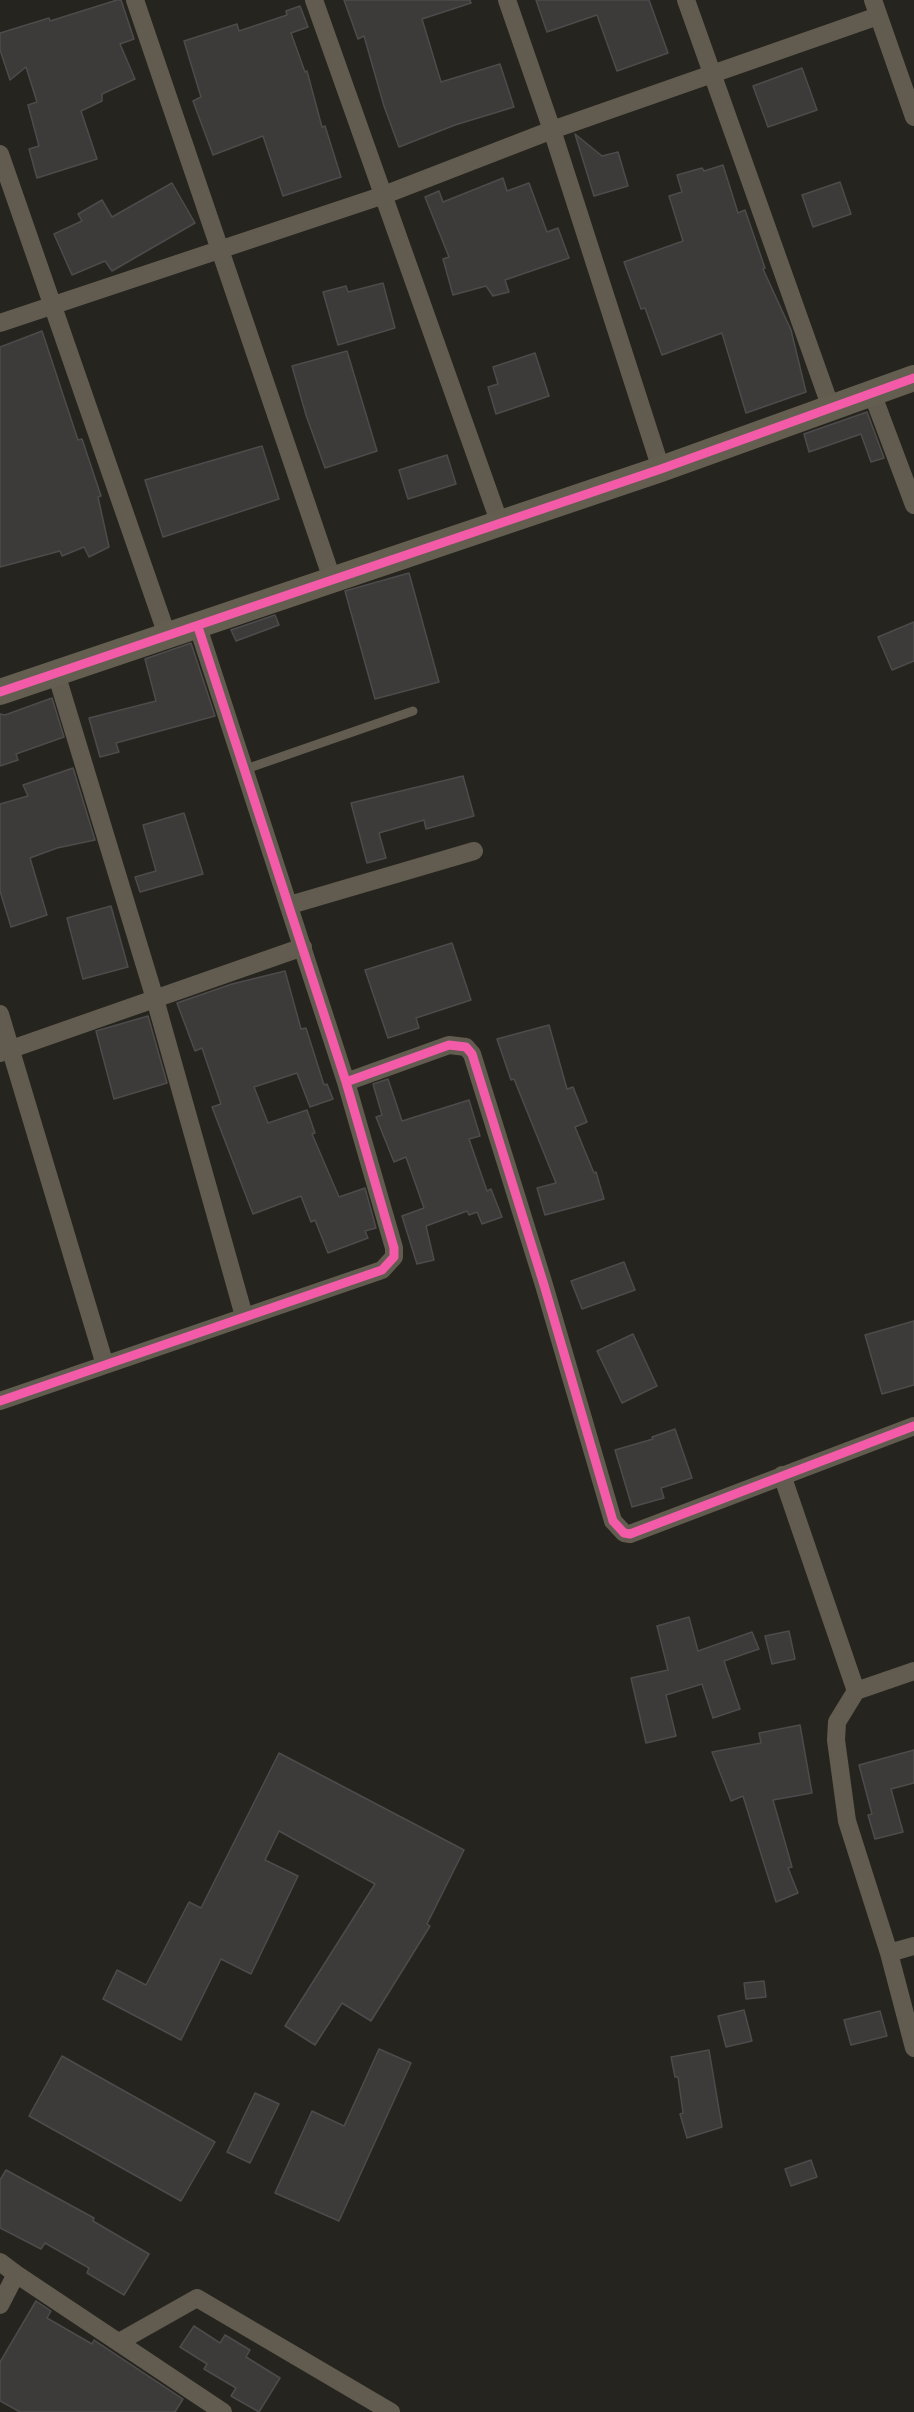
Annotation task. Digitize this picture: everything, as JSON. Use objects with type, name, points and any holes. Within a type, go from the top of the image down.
[{"type":"street","points":[[135,0],[332,579]]},
{"type":"street","points":[[314,0],[500,524]]},
{"type":"street","points":[[507,0],[552,130],[661,469]]},
{"type":"street","points":[[686,0],[831,408]]},
{"type":"street","points":[[0,323],[384,195],[552,130],[711,73],[876,8],[914,117]]},
{"type":"street","points":[[0,154],[167,635]]},
{"type":"street","points":[[0,691],[167,635],[198,627],[332,579],[661,469],[914,378]]},
{"type":"street","points":[[872,393],[914,505]]},
{"type":"street","points":[[0,1401],[382,1270],[394,1257],[394,1248],[346,1082],[290,904],[198,627]]},
{"type":"street","points":[[56,674],[155,999],[244,1316]]},
{"type":"street","points":[[290,904],[474,851]]},
{"type":"street","points":[[5,1051],[303,947]]},
{"type":"street","points":[[0,1014],[5,1051],[105,1365]]},
{"type":"street","points":[[346,1082],[449,1045],[466,1047],[472,1054],[617,1529],[630,1534],[914,1426]]},
{"type":"street","points":[[782,1475],[856,1691]]},
{"type":"street","points":[[914,1671],[856,1691],[837,1722],[836,1740],[848,1821],[889,1953],[914,2048]]},
{"type":"street","points":[[889,1953],[914,1946]]},
{"type":"street","points":[[0,2262],[223,2412]]},
{"type":"street","points":[[0,2305],[16,2274]]},
{"type":"street","points":[[118,2342],[197,2298],[390,2412]]},
{"type":"lane","points":[[246,769],[413,711]]},
{"type":"building","points":[[121,0],[134,39],[120,44],[135,79],[102,94],[102,101],[81,111],[97,159],[37,178],[29,149],[39,146],[28,105],[37,102],[26,67],[10,80],[0,50],[0,33],[49,18],[50,21]]},
{"type":"building","points":[[344,0],[470,0],[471,3],[422,19],[441,82],[500,64],[514,107],[455,125],[399,147],[384,106],[364,36],[358,39]]},
{"type":"building","points":[[536,0],[649,0],[668,53],[617,71],[597,15],[547,32]]},
{"type":"building","points":[[300,6],[308,27],[291,33],[305,72],[307,71],[322,127],[325,126],[341,177],[283,196],[263,136],[213,155],[193,101],[201,97],[184,41],[237,24],[239,31],[287,15],[286,11]]},
{"type":"building","points":[[802,68],[817,110],[768,127],[753,86]]},
{"type":"building","points":[[575,134],[602,156],[618,152],[628,186],[594,196]]},
{"type":"building","points":[[723,165],[738,213],[745,210],[765,268],[763,269],[791,330],[806,392],[746,413],[722,333],[662,355],[645,308],[641,309],[624,262],[683,241],[669,196],[682,192],[677,175],[702,168],[704,171]]},
{"type":"building","points":[[503,178],[507,191],[529,183],[547,232],[558,228],[569,258],[505,280],[509,292],[493,296],[486,286],[453,295],[443,259],[449,257],[425,197],[439,191],[443,202]]},
{"type":"building","points":[[840,182],[851,214],[813,227],[802,195]]},
{"type":"building","points":[[172,183],[195,223],[112,271],[105,261],[72,275],[54,234],[82,221],[78,214],[102,200],[112,217]]},
{"type":"building","points":[[383,283],[395,328],[338,345],[323,292],[346,286],[348,292]]},
{"type":"building","points":[[42,331],[78,440],[82,439],[101,496],[98,497],[109,547],[89,557],[84,547],[62,556],[60,551],[0,567],[0,347]]},
{"type":"building","points":[[347,351],[377,451],[325,468],[292,366]]},
{"type":"building","points":[[535,353],[549,396],[496,414],[488,387],[498,384],[493,367]]},
{"type":"building","points":[[867,412],[884,458],[871,462],[861,434],[809,452],[804,434]]},
{"type":"building","points":[[262,446],[279,499],[163,537],[145,480]]},
{"type":"building","points":[[447,455],[456,484],[408,499],[399,470]]},
{"type":"building","points":[[409,573],[439,682],[375,699],[345,591]]},
{"type":"building","points":[[275,615],[279,625],[236,641],[231,630]]},
{"type":"building","points":[[914,622],[914,661],[892,670],[878,637]]},
{"type":"building","points":[[191,643],[215,716],[116,743],[119,752],[100,757],[89,718],[156,701],[145,659]]},
{"type":"building","points":[[52,698],[64,737],[16,754],[18,760],[0,766],[0,714],[5,715]]},
{"type":"building","points":[[73,768],[95,840],[57,848],[30,858],[47,915],[11,927],[0,891],[0,804],[28,796],[23,785]]},
{"type":"building","points":[[463,776],[474,816],[426,829],[424,820],[379,833],[386,858],[367,863],[351,803]]},
{"type":"building","points":[[184,813],[203,874],[140,892],[135,877],[156,871],[143,825]]},
{"type":"building","points":[[111,906],[128,967],[83,979],[67,918]]},
{"type":"building","points":[[452,943],[471,1000],[416,1018],[419,1028],[388,1038],[365,970]]},
{"type":"building","points":[[285,971],[301,1029],[306,1028],[324,1085],[327,1084],[333,1099],[310,1107],[297,1073],[254,1087],[268,1123],[307,1110],[315,1133],[312,1134],[339,1197],[365,1188],[376,1228],[365,1231],[368,1238],[328,1253],[315,1220],[311,1222],[301,1196],[253,1214],[212,1107],[221,1104],[202,1048],[195,1051],[177,1003],[232,984]]},
{"type":"building","points":[[148,1016],[167,1083],[114,1099],[96,1031]]},
{"type":"building","points":[[549,1025],[567,1089],[573,1087],[587,1122],[575,1127],[594,1173],[596,1172],[604,1199],[545,1215],[537,1188],[556,1183],[514,1079],[511,1080],[497,1039]]},
{"type":"building","points":[[388,1079],[402,1121],[469,1100],[480,1136],[469,1139],[487,1191],[491,1189],[502,1217],[482,1224],[477,1212],[469,1215],[467,1211],[426,1226],[434,1260],[417,1264],[402,1216],[424,1208],[406,1157],[394,1162],[376,1117],[382,1115],[373,1084]]},
{"type":"building","points":[[624,1262],[635,1290],[582,1309],[571,1281]]},
{"type":"building","points":[[914,1321],[914,1385],[882,1394],[865,1335]]},
{"type":"building","points":[[633,1334],[657,1386],[622,1403],[597,1351]]},
{"type":"building","points":[[675,1429],[692,1478],[661,1488],[664,1498],[632,1507],[615,1450],[653,1439],[652,1437]]},
{"type":"building","points":[[689,1617],[698,1651],[752,1632],[759,1649],[724,1661],[740,1709],[713,1718],[702,1684],[666,1695],[676,1736],[646,1743],[631,1678],[668,1670],[657,1626]]},
{"type":"building","points":[[789,1631],[795,1659],[772,1664],[765,1636]]},
{"type":"building","points":[[800,1725],[812,1793],[773,1800],[792,1867],[788,1868],[798,1893],[776,1902],[743,1796],[731,1801],[712,1752],[761,1743],[759,1733]]},
{"type":"building","points":[[914,1750],[914,1783],[891,1789],[903,1832],[875,1839],[868,1815],[872,1814],[859,1765]]},
{"type":"building","points":[[279,1753],[464,1850],[427,1924],[430,1926],[371,2021],[342,2003],[315,2045],[285,2026],[375,1884],[279,1831],[265,1860],[298,1876],[251,1974],[221,1959],[181,2040],[103,1999],[117,1970],[146,1985],[189,1902],[201,1908]]},
{"type":"building","points":[[764,1981],[766,1997],[746,1999],[744,1983]]},
{"type":"building","points":[[744,2010],[752,2041],[726,2047],[718,2016]]},
{"type":"building","points":[[880,2011],[887,2036],[851,2045],[844,2020]]},
{"type":"building","points":[[379,2049],[411,2063],[339,2221],[275,2193],[312,2111],[344,2126]]},
{"type":"building","points":[[709,2050],[722,2127],[687,2138],[680,2114],[683,2113],[678,2077],[675,2077],[671,2057]]},
{"type":"building","points":[[62,2056],[215,2142],[181,2201],[29,2116]]},
{"type":"building","points":[[255,2093],[279,2104],[250,2163],[227,2152]]},
{"type":"building","points":[[811,2160],[817,2177],[791,2186],[785,2169]]},
{"type":"building","points":[[6,2170],[94,2218],[93,2221],[149,2254],[124,2295],[87,2273],[89,2268],[45,2243],[41,2249],[0,2228],[0,2180]]},
{"type":"building","points":[[36,2301],[51,2311],[47,2318],[92,2344],[94,2340],[183,2399],[175,2412],[20,2412],[0,2401],[0,2362]]},
{"type":"building","points":[[194,2326],[220,2343],[225,2335],[250,2350],[246,2357],[280,2378],[259,2412],[231,2396],[236,2388],[204,2369],[207,2364],[180,2347]]},
{"type":"cycle path","points":[[0,692],[661,469],[914,378]]},
{"type":"cycle path","points":[[0,1401],[382,1270],[394,1257],[394,1248],[346,1082],[198,627]]},
{"type":"cycle path","points":[[346,1082],[449,1045],[466,1047],[472,1054],[544,1285],[613,1521],[624,1533],[630,1534],[914,1426]]}]
